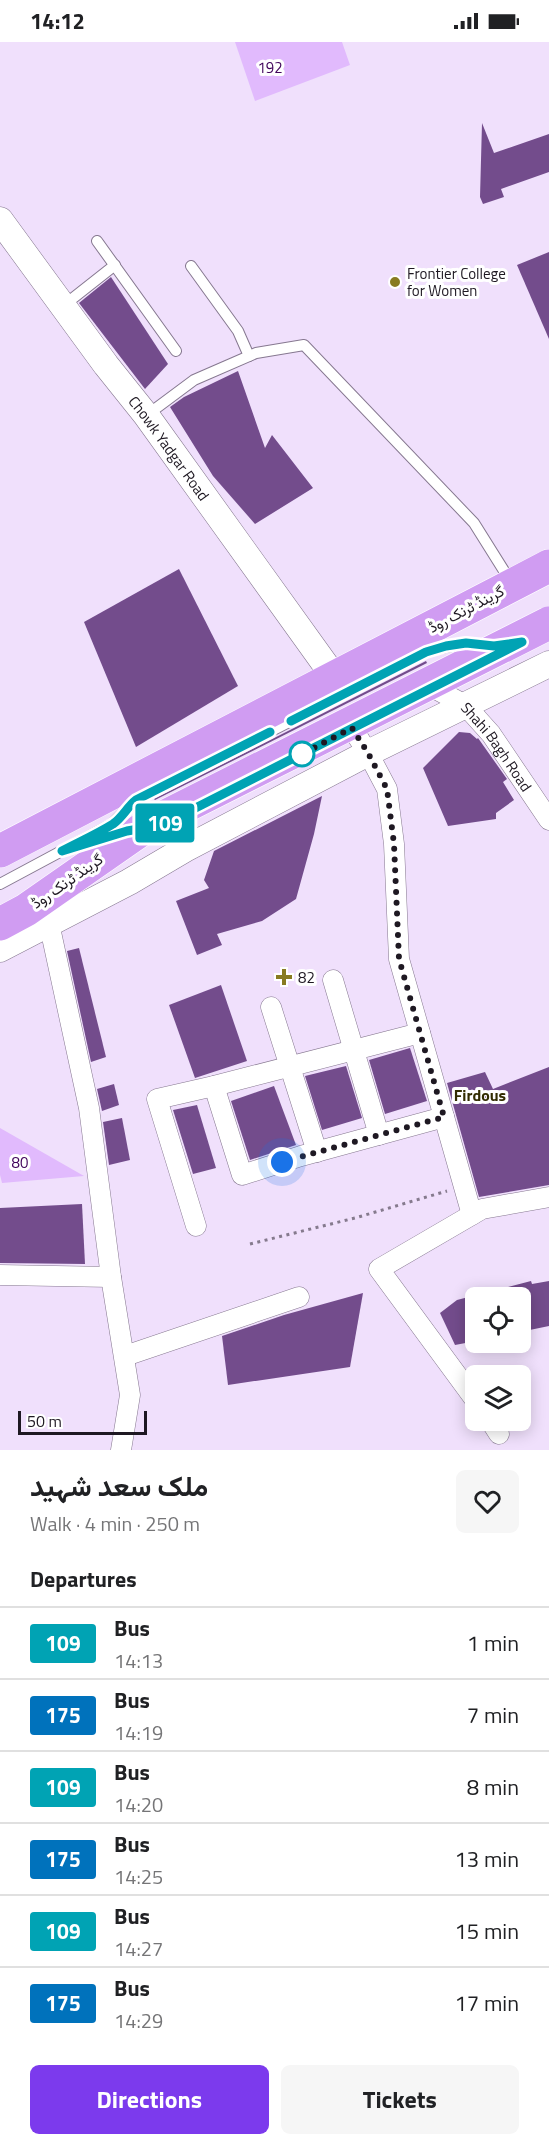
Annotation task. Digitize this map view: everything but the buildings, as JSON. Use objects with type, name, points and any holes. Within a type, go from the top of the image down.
[{"type":"highway","name":"گرینڈ ٹرنک روڈ","points":[[0,851],[549,566]]},
{"type":"highway","name":"گرینڈ ٹرنک روڈ","points":[[0,924],[26,910],[148,825],[549,622]]},
{"type":"street","name":"Chowk Yadgar Road","points":[[0,220],[106,365],[147,415],[335,678]]},
{"type":"street","points":[[0,949],[368,753],[549,664]]},
{"type":"street","name":"Shahi Bagh Road","points":[[432,687],[465,705],[491,734],[549,820]]},
{"type":"street","points":[[352,728],[387,789],[394,844],[399,959],[472,1215]]},
{"type":"street","points":[[49,923],[89,1107],[111,1277],[130,1395],[121,1450]]},
{"type":"street","points":[[333,980],[379,1135]]},
{"type":"street","points":[[271,1007],[317,1152]]},
{"type":"street","points":[[196,1226],[158,1099],[420,1033]]},
{"type":"street","points":[[214,1086],[242,1175],[444,1117]]},
{"type":"street","points":[[465,1386],[379,1269],[482,1209],[549,1197]]},
{"type":"street","points":[[0,1275],[111,1277]]},
{"type":"street","points":[[124,1356],[299,1297]]},
{"type":"lane","points":[[97,241],[176,351]]},
{"type":"lane","points":[[63,306],[115,266]]},
{"type":"lane","points":[[191,266],[238,331],[249,356]]},
{"type":"lane","points":[[147,415],[194,380],[249,356],[304,345],[474,524],[513,585]]},
{"type":"lane","points":[[0,884],[112,824],[122,817],[127,807],[136,800],[426,652],[466,643],[494,646],[522,642],[549,634]]},
{"type":"lane","points":[[62,851],[127,831],[162,825],[522,642]]},
{"type":"path","points":[[250,1244],[355,1218],[464,1187]]},
{"type":"green space","name":"192","points":[[235,42],[342,42],[350,65],[255,101]]},
{"type":"green space","name":"80","points":[[0,1128],[84,1176],[2,1183]]},
{"type":"bus line","name":"109","points":[[270,732],[136,800],[127,807],[122,817],[112,824],[62,851],[127,831],[162,825],[522,642],[494,646],[466,643],[426,652],[291,721]]},
{"type":"place","name":"Frontier College for Women","points":[[395,282]]},
{"type":"place","name":"82","points":[[284,977]]},
{"type":"district","name":"Firdous","points":[[480,1095]]},
{"type":"route","points":[[282,1162],[444,1117],[399,959],[394,844],[387,789],[352,728],[302,754]]}]
